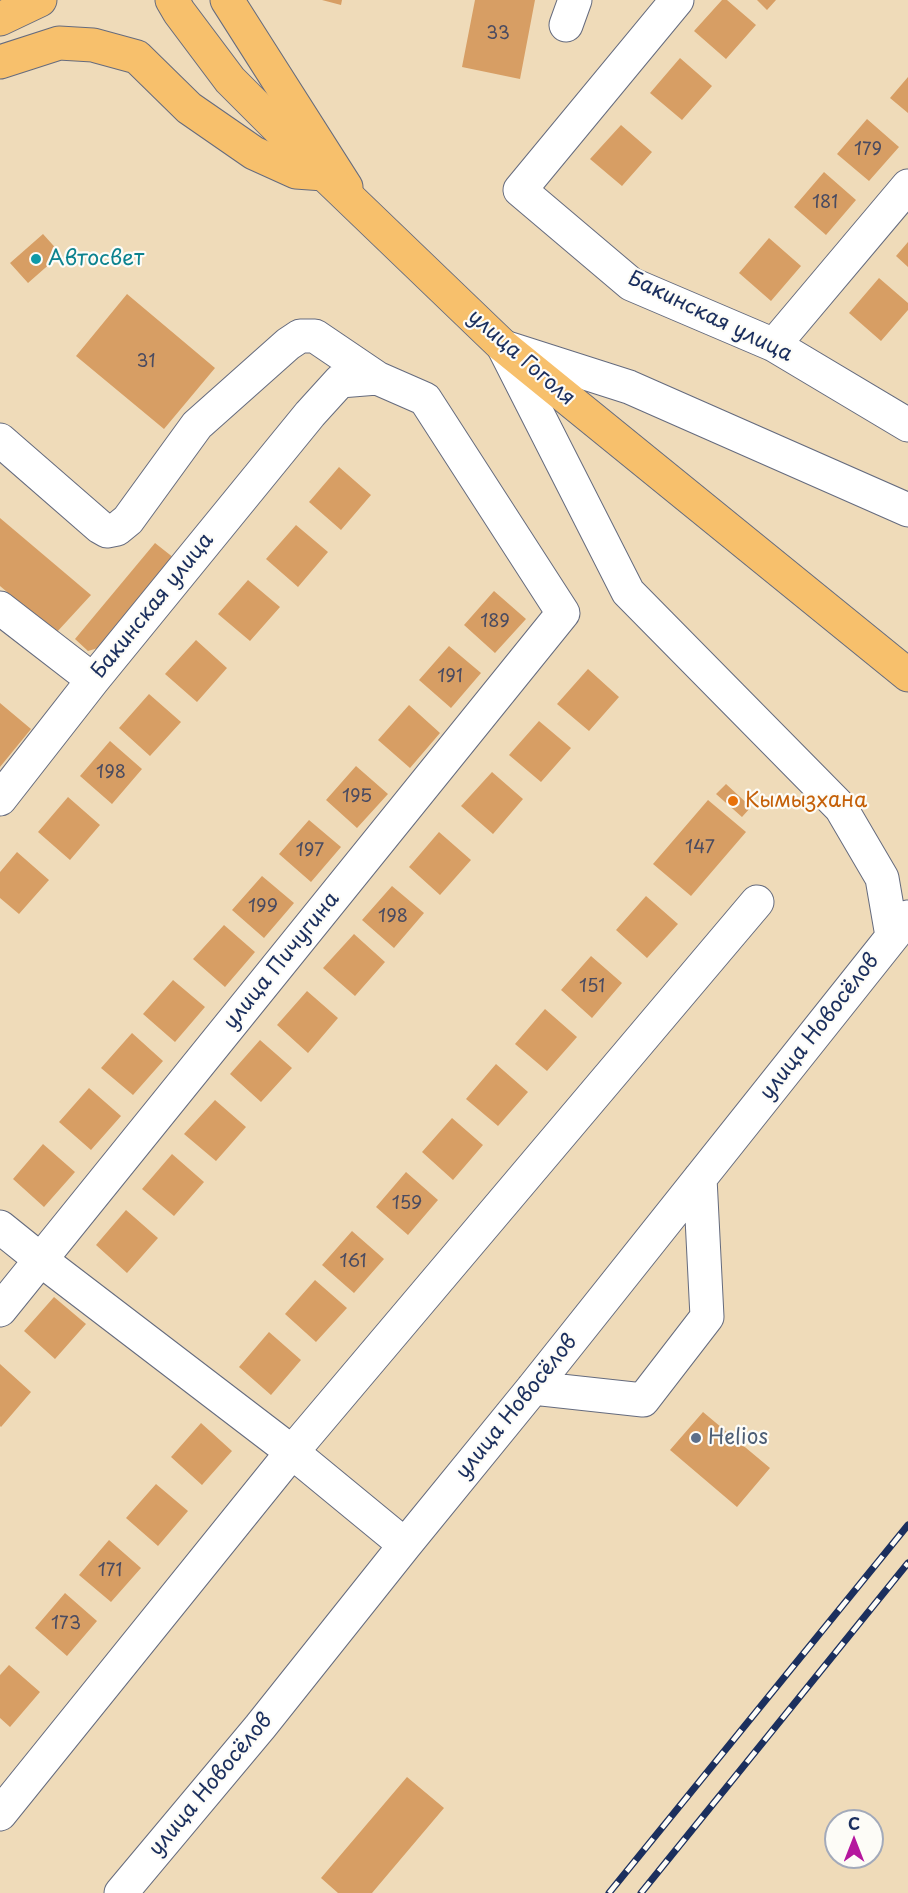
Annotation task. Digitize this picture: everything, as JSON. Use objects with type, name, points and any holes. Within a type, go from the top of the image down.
[{"type":"main road","points":[[0,20],[40,0]]},
{"type":"main road","name":"улица Гоголя","points":[[172,0],[230,80],[503,346],[908,675]]},
{"type":"main road","points":[[227,0],[356,204]]},
{"type":"main road","points":[[0,62],[60,43],[93,45],[137,57],[189,108],[254,153],[296,172],[324,174]]},
{"type":"street","name":"Бакинская улица","points":[[677,0],[520,190],[631,284],[774,345],[908,425]]},
{"type":"street","points":[[774,345],[908,186]]},
{"type":"street","points":[[0,440],[107,531],[117,529],[128,520],[197,425],[300,336],[315,336],[377,378]]},
{"type":"street","points":[[503,346],[629,387],[908,510]]},
{"type":"street","points":[[503,346],[628,592],[841,808],[882,878],[900,926]]},
{"type":"street","name":"Бакинская улица","points":[[0,799],[93,680],[310,414],[340,381],[377,378]]},
{"type":"street","name":"улица Пичугина","points":[[0,1310],[563,613],[425,399],[377,378]]},
{"type":"street","points":[[0,608],[93,680]]},
{"type":"street","points":[[0,1814],[292,1452],[757,902]]},
{"type":"street","name":"улица Новосёлов","points":[[121,1893],[253,1736],[900,926]]},
{"type":"street","points":[[533,1388],[643,1400],[707,1317],[700,1178]]},
{"type":"street","points":[[0,1227],[292,1452],[405,1545]]},
{"type":"building","points":[[322,0],[342,0],[341,5]]},
{"type":"building","points":[[475,0],[535,0],[520,79],[462,67]]},
{"type":"building","points":[[722,0],[727,0],[756,25],[726,59],[694,31]]},
{"type":"building","points":[[757,0],[776,0],[767,10]]},
{"type":"building","points":[[680,58],[712,86],[682,120],[650,93]]},
{"type":"building","points":[[908,77],[908,113],[890,98]]},
{"type":"building","points":[[867,119],[899,147],[869,181],[837,154]]},
{"type":"building","points":[[621,125],[652,152],[622,186],[590,159]]},
{"type":"building","points":[[824,172],[856,200],[826,235],[794,207]]},
{"type":"building","name":"Автосвет","points":[[43,234],[61,254],[28,283],[10,263]]},
{"type":"building","points":[[769,238],[801,266],[771,301],[739,273]]},
{"type":"building","points":[[908,242],[908,267],[896,256]]},
{"type":"building","points":[[879,278],[908,303],[908,310],[881,341],[849,313]]},
{"type":"building","points":[[127,294],[215,368],[164,429],[76,356]]},
{"type":"building","points":[[339,467],[371,495],[341,530],[309,502]]},
{"type":"building","points":[[0,518],[91,595],[56,633],[0,586]]},
{"type":"building","points":[[296,525],[328,552],[298,587],[266,559]]},
{"type":"building","points":[[155,543],[179,562],[98,648],[88,651],[75,639]]},
{"type":"building","points":[[248,580],[280,607],[250,641],[218,614]]},
{"type":"building","points":[[494,591],[526,619],[495,653],[464,625]]},
{"type":"building","points":[[196,640],[227,668],[197,702],[165,674]]},
{"type":"building","points":[[449,646],[481,673],[451,708],[419,680]]},
{"type":"building","points":[[588,669],[619,697],[589,731],[557,704]]},
{"type":"building","points":[[149,694],[181,722],[150,756],[119,728]]},
{"type":"building","points":[[0,703],[31,729],[0,767]]},
{"type":"building","points":[[409,705],[440,733],[410,768],[378,740]]},
{"type":"building","points":[[539,721],[571,748],[541,782],[509,755]]},
{"type":"building","points":[[110,741],[142,769],[112,804],[80,776]]},
{"type":"building","points":[[356,766],[388,794],[357,828],[326,800]]},
{"type":"building","points":[[492,772],[523,799],[493,834],[461,806]]},
{"type":"building","name":"Кымызхана","points":[[726,784],[751,807],[742,817],[716,794]]},
{"type":"building","points":[[68,797],[100,825],[70,860],[38,832]]},
{"type":"building","points":[[708,800],[746,832],[691,896],[653,864]]},
{"type":"building","points":[[309,820],[341,847],[311,882],[279,854]]},
{"type":"building","points":[[439,832],[471,860],[440,895],[409,867]]},
{"type":"building","points":[[17,852],[49,880],[19,914],[0,898],[0,872]]},
{"type":"building","points":[[262,876],[294,903],[264,938],[232,910]]},
{"type":"building","points":[[392,886],[424,913],[394,948],[362,920]]},
{"type":"building","points":[[646,896],[678,924],[647,958],[616,930]]},
{"type":"building","points":[[224,925],[255,952],[225,987],[193,959]]},
{"type":"building","points":[[354,934],[385,962],[355,996],[323,968]]},
{"type":"building","points":[[591,956],[622,983],[592,1018],[561,990]]},
{"type":"building","points":[[173,980],[205,1007],[175,1042],[143,1014]]},
{"type":"building","points":[[307,991],[338,1018],[308,1053],[277,1025]]},
{"type":"building","points":[[545,1009],[577,1037],[547,1071],[515,1044]]},
{"type":"building","points":[[132,1033],[163,1061],[133,1095],[101,1068]]},
{"type":"building","points":[[260,1040],[292,1068],[261,1102],[230,1074]]},
{"type":"building","points":[[496,1064],[528,1092],[498,1126],[466,1099]]},
{"type":"building","points":[[89,1088],[121,1116],[91,1150],[59,1122]]},
{"type":"building","points":[[215,1100],[246,1127],[216,1161],[184,1134]]},
{"type":"building","points":[[452,1118],[483,1145],[453,1180],[422,1152]]},
{"type":"building","points":[[43,1144],[75,1172],[44,1207],[13,1179]]},
{"type":"building","points":[[172,1154],[204,1182],[174,1216],[142,1189]]},
{"type":"building","points":[[406,1172],[438,1200],[408,1235],[376,1207]]},
{"type":"building","points":[[126,1210],[158,1238],[127,1273],[96,1245]]},
{"type":"building","points":[[352,1231],[384,1259],[354,1293],[322,1265]]},
{"type":"building","points":[[315,1280],[347,1308],[316,1342],[285,1314]]},
{"type":"building","points":[[54,1297],[86,1324],[55,1359],[24,1331]]},
{"type":"building","points":[[269,1332],[301,1360],[271,1395],[239,1367]]},
{"type":"building","points":[[0,1364],[31,1392],[1,1427],[0,1426]]},
{"type":"building","points":[[703,1412],[770,1468],[737,1507],[670,1450]]},
{"type":"building","points":[[201,1423],[232,1451],[202,1485],[171,1457]]},
{"type":"building","points":[[156,1484],[188,1511],[158,1546],[126,1518]]},
{"type":"building","points":[[109,1540],[141,1568],[111,1602],[79,1575]]},
{"type":"building","points":[[65,1593],[97,1621],[67,1656],[35,1628]]},
{"type":"building","points":[[9,1665],[40,1692],[10,1727],[0,1718],[0,1675]]},
{"type":"building","points":[[407,1777],[444,1808],[372,1893],[338,1893],[321,1878]]},
{"type":"railway","points":[[609,1893],[908,1525]]},
{"type":"railway","points":[[641,1893],[908,1563]]},
{"type":"place","name":"Автосвет","points":[[36,259]]},
{"type":"place","name":"Кымызхана","points":[[733,801]]},
{"type":"place","name":"Helios","points":[[696,1438]]}]
